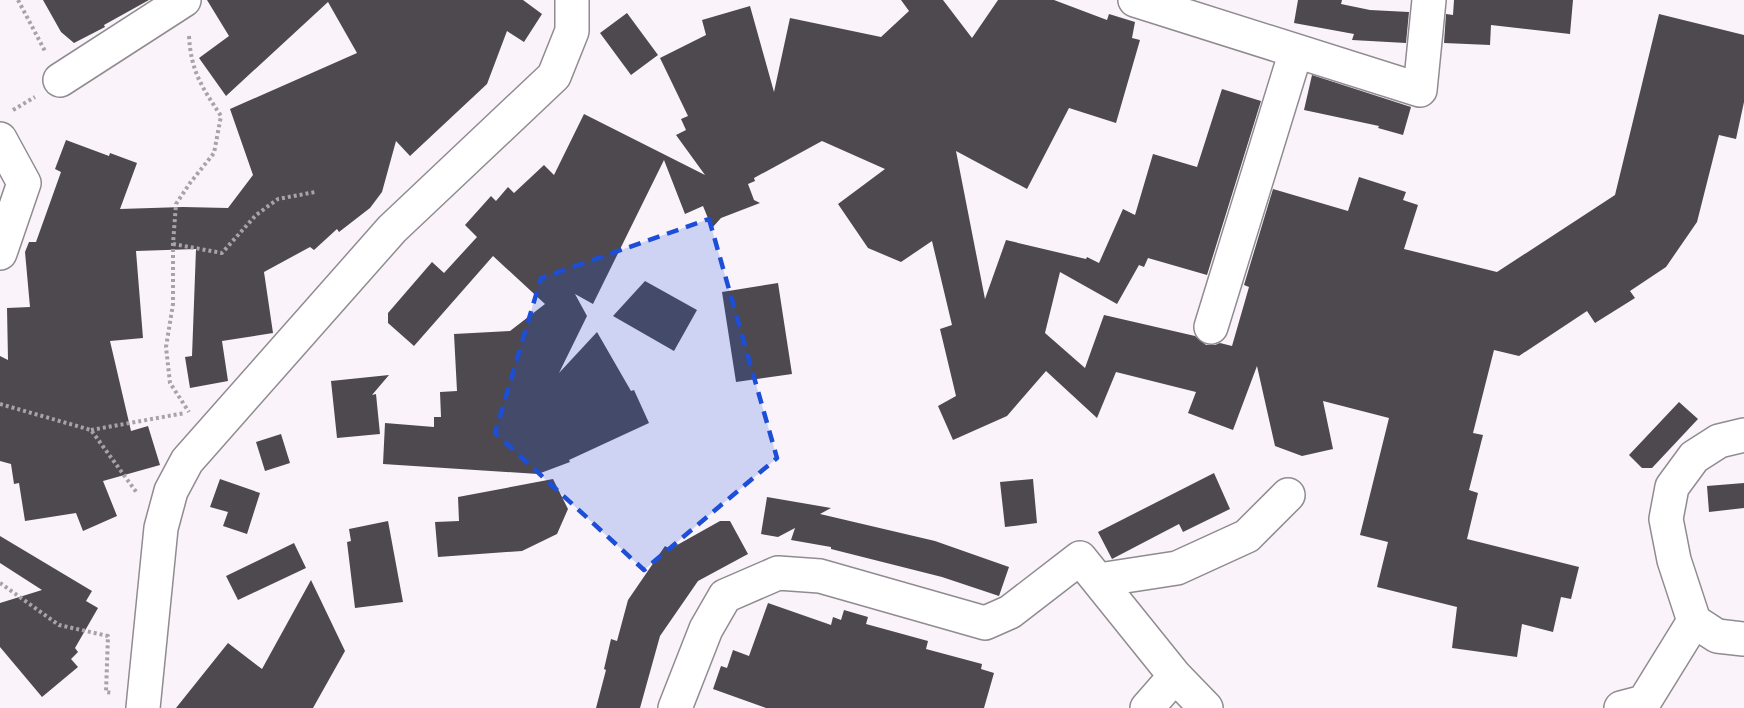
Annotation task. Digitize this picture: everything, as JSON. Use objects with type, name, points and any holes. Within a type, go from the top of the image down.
[{"type":"street","points":[[143,708],[161,528],[171,491],[187,461],[392,229],[554,76],[572,31],[572,0]]},
{"type":"street","points":[[1135,0],[1420,90],[1429,0]]},
{"type":"street","points":[[60,80],[186,16]]},
{"type":"street","points":[[1211,327],[1296,51]]},
{"type":"street","points":[[0,253],[24,183],[5,126]]},
{"type":"street","points":[[1744,435],[1719,441],[1694,457],[1672,487],[1666,519],[1674,560],[1694,621],[1717,636],[1744,639]]},
{"type":"street","points":[[1099,580],[1177,568],[1247,536],[1288,495]]},
{"type":"street","points":[[675,708],[706,628],[725,596],[778,573],[820,576],[985,623],[1010,612],[1080,558],[1175,676],[1206,708]]},
{"type":"street","points":[[1621,708],[1644,702],[1694,621]]},
{"type":"street","points":[[1148,708],[1175,676]]},
{"type":"path","points":[[5,126],[60,80],[18,0]]},
{"type":"path","points":[[186,16],[190,52],[199,83],[221,116],[214,153],[176,204],[173,303],[166,347],[170,383],[195,417]]},
{"type":"path","points":[[173,244],[222,253],[256,215],[278,199],[315,192]]},
{"type":"path","points":[[0,404],[91,429],[190,412]]},
{"type":"path","points":[[91,429],[161,528]]},
{"type":"path","points":[[0,583],[59,625],[108,636],[106,692],[113,693]]},
{"type":"highlighted area","points":[[709,219],[777,458],[644,570],[495,433],[541,278]]},
{"type":"building","points":[[43,0],[149,0],[74,43],[61,32]]},
{"type":"building","points":[[207,0],[523,0],[542,14],[524,42],[507,31],[487,84],[410,156],[396,141],[382,192],[370,208],[339,232],[337,229],[314,250],[310,247],[264,272],[273,333],[222,341],[228,381],[190,388],[185,357],[192,356],[196,249],[136,251],[143,338],[110,341],[131,431],[148,426],[160,465],[103,481],[117,516],[83,531],[76,513],[25,521],[19,483],[14,484],[11,464],[0,461],[0,356],[8,360],[7,308],[30,307],[25,252],[29,242],[36,242],[61,172],[55,169],[66,140],[109,156],[110,153],[137,163],[120,209],[228,208],[253,175],[230,109],[357,53],[328,2],[226,96],[199,58],[229,36]]},
{"type":"building","points":[[901,0],[943,0],[972,38],[998,0],[1054,0],[1107,20],[1109,14],[1135,22],[1132,38],[1140,40],[1116,123],[1069,108],[1027,189],[956,151],[985,299],[1006,240],[1086,259],[1087,257],[1099,263],[1123,209],[1135,215],[1153,154],[1197,167],[1222,89],[1261,101],[1207,275],[1148,258],[1144,267],[1139,265],[1117,304],[1060,272],[1045,333],[1085,368],[1104,315],[1195,336],[1206,345],[1220,343],[1232,346],[1249,287],[1244,285],[1273,189],[1348,211],[1359,177],[1406,192],[1403,200],[1418,205],[1404,249],[1497,272],[1615,195],[1659,14],[1744,35],[1744,102],[1736,139],[1719,135],[1697,222],[1666,267],[1630,291],[1635,298],[1595,323],[1587,311],[1519,356],[1494,350],[1473,433],[1483,435],[1469,490],[1478,493],[1467,539],[1579,567],[1571,599],[1561,597],[1553,632],[1522,624],[1517,657],[1452,648],[1457,607],[1377,587],[1388,542],[1360,535],[1389,418],[1323,401],[1333,449],[1302,456],[1275,446],[1257,366],[1233,430],[1188,413],[1196,392],[1116,372],[1097,418],[1046,371],[1007,416],[953,440],[938,406],[956,396],[940,329],[952,325],[932,241],[901,262],[868,248],[838,204],[885,169],[822,141],[754,178],[755,181],[748,184],[754,200],[760,203],[721,218],[712,228],[703,206],[685,214],[664,160],[593,304],[575,294],[587,316],[559,373],[597,332],[631,391],[634,390],[649,423],[569,460],[570,462],[538,474],[383,464],[385,423],[434,427],[434,417],[441,417],[440,392],[457,391],[454,334],[510,331],[545,304],[493,256],[414,346],[388,323],[388,313],[432,262],[444,273],[477,237],[465,225],[491,196],[496,201],[508,187],[514,193],[544,165],[554,175],[584,114],[705,175],[676,135],[686,130],[681,119],[688,116],[660,58],[706,35],[702,20],[750,6],[774,92],[790,18],[881,37],[909,11]]},
{"type":"building","points":[[1298,0],[1342,0],[1341,4],[1370,10],[1409,12],[1406,43],[1352,40],[1354,34],[1294,23]]},
{"type":"building","points":[[1454,0],[1573,0],[1570,34],[1491,25],[1490,45],[1444,43],[1446,14],[1453,15]]},
{"type":"building","points":[[627,13],[658,55],[631,75],[600,33]]},
{"type":"building","points":[[1312,75],[1411,107],[1403,135],[1378,128],[1379,126],[1304,110]]},
{"type":"building","points":[[645,281],[697,310],[674,351],[613,316]]},
{"type":"building","points":[[778,283],[792,374],[736,382],[722,292]]},
{"type":"building","points":[[389,375],[372,395],[376,394],[380,434],[337,438],[331,381]]},
{"type":"building","points":[[1679,402],[1698,419],[1652,468],[1642,468],[1629,455]]},
{"type":"building","points":[[281,434],[290,463],[265,471],[256,442]]},
{"type":"building","points":[[1214,473],[1230,509],[1183,532],[1179,524],[1112,559],[1098,532]]},
{"type":"building","points":[[220,479],[260,493],[247,534],[223,526],[228,512],[210,507]]},
{"type":"building","points":[[553,479],[568,509],[557,534],[522,551],[438,557],[435,522],[459,521],[458,497]]},
{"type":"building","points":[[1033,479],[1037,523],[1005,527],[1000,482]]},
{"type":"building","points":[[1744,483],[1744,508],[1709,512],[1707,486]]},
{"type":"building","points":[[767,497],[831,508],[820,514],[935,541],[1009,567],[999,596],[942,577],[831,549],[831,547],[791,540],[795,528],[778,537],[761,534]]},
{"type":"building","points":[[388,521],[403,602],[355,608],[347,542],[351,541],[349,529]]},
{"type":"building","points":[[720,521],[730,521],[748,554],[698,581],[660,636],[640,708],[596,708],[611,639],[617,641],[628,600],[665,546],[670,549]]},
{"type":"building","points":[[0,536],[92,591],[86,601],[98,608],[75,648],[78,652],[71,659],[78,667],[42,697],[0,647],[0,603],[42,590],[0,563]]},
{"type":"building","points":[[294,543],[306,568],[238,600],[226,576]]},
{"type":"building","points":[[311,580],[345,651],[313,708],[176,708],[228,643],[262,669]]},
{"type":"building","points":[[768,603],[831,625],[833,617],[841,620],[844,610],[868,617],[866,624],[928,641],[926,649],[982,664],[981,669],[994,673],[984,708],[766,708],[713,689],[721,666],[727,668],[733,650],[749,656]]}]
